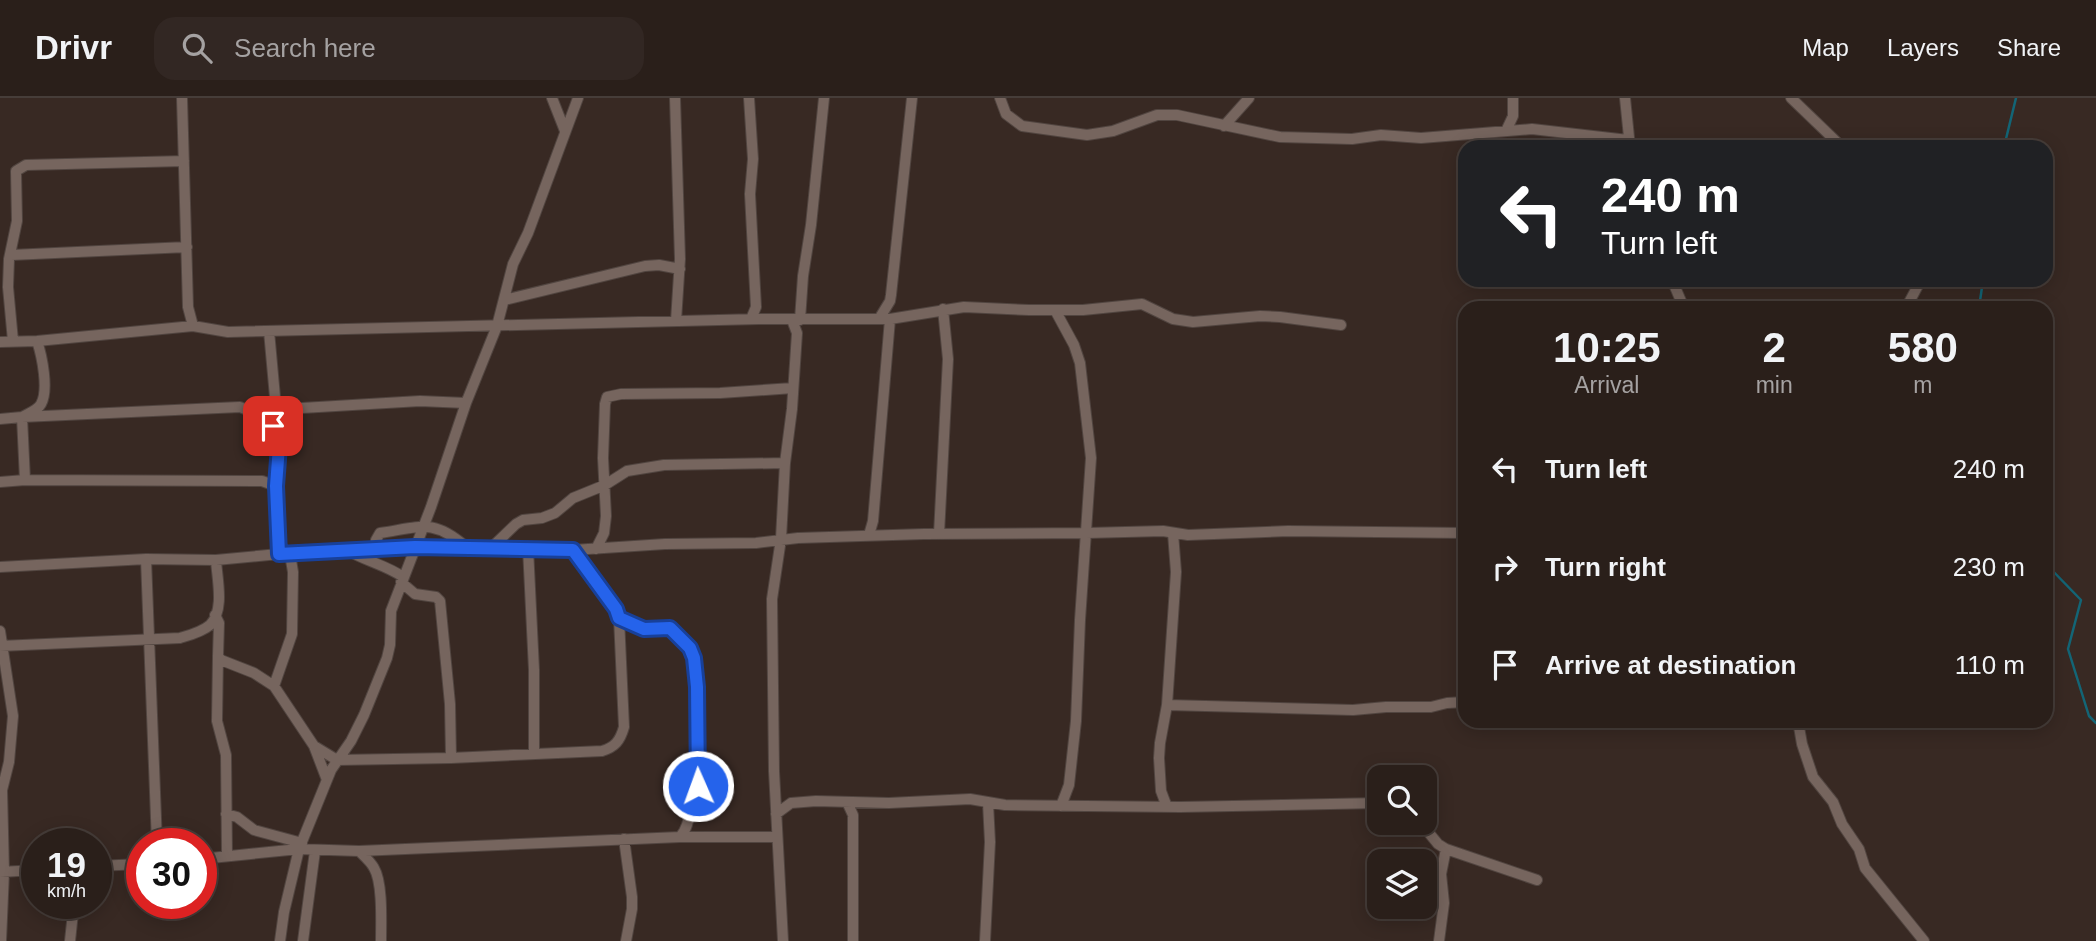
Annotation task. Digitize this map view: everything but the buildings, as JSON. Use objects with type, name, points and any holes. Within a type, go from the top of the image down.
[{"type":"street","points":[[182,98],[188,307],[193,326]]},
{"type":"street","points":[[552,98],[565,131]]},
{"type":"street","points":[[279,941],[300,846],[327,780],[364,715],[387,658],[391,611],[466,403],[497,326],[513,264],[528,233],[578,98]]},
{"type":"street","points":[[674,98],[678,150],[680,269],[676,321]]},
{"type":"street","points":[[749,98],[753,159],[750,194],[755,307],[751,319]]},
{"type":"street","points":[[783,941],[774,785],[772,599],[781,539],[797,333],[824,98]]},
{"type":"street","points":[[869,536],[873,521],[884,319],[891,295],[912,98]]},
{"type":"street","points":[[1000,98],[1006,114],[1022,127],[1087,135],[1113,131],[1157,115],[1177,115],[1280,137],[1352,139],[1381,135],[1421,138],[1532,129],[1603,140]]},
{"type":"street","points":[[1224,126],[1249,98]]},
{"type":"street","points":[[1506,131],[1513,116],[1513,98]]},
{"type":"street","points":[[1625,98],[1629,140]]},
{"type":"street","points":[[1791,98],[1835,140]]},
{"type":"street","points":[[13,341],[8,287],[10,255],[17,221],[16,171],[26,164],[184,161]]},
{"type":"street","points":[[10,255],[187,247]]},
{"type":"street","points":[[505,300],[645,266],[659,265],[680,269]]},
{"type":"street","points":[[0,342],[193,326],[228,332],[751,319],[884,319],[964,307],[1083,310],[1142,304],[1173,318],[1194,322],[1280,317],[1341,325]]},
{"type":"street","points":[[176,327],[188,307]]},
{"type":"street","points":[[755,307],[766,319]]},
{"type":"street","points":[[939,534],[948,359],[943,309]]},
{"type":"street","points":[[1055,310],[1074,345],[1080,363],[1091,458],[1076,720],[1069,785],[1061,806]]},
{"type":"street","points":[[269,331],[280,433],[276,486],[285,554],[293,572],[292,634],[274,686]]},
{"type":"street","points":[[22,416],[39,407],[43,401],[43,363],[37,341]]},
{"type":"street","points":[[596,548],[604,533],[606,516],[607,397],[612,394],[720,393],[793,388]]},
{"type":"street","points":[[279,416],[285,409],[420,401],[466,403]]},
{"type":"street","points":[[0,419],[240,407],[254,413],[280,433]]},
{"type":"street","points":[[22,416],[25,480]]},
{"type":"street","points":[[492,547],[523,520],[555,513],[573,498],[605,485],[627,471],[664,465],[785,463]]},
{"type":"street","points":[[0,482],[262,481],[276,486]]},
{"type":"street","points":[[375,549],[380,533],[423,527],[439,528],[451,533],[466,547]]},
{"type":"street","points":[[0,567],[146,559],[216,560],[415,547],[573,550],[939,534],[1163,531],[1188,535],[1288,531],[1458,533]]},
{"type":"street","points":[[1167,807],[1161,791],[1159,758],[1167,705],[1176,572],[1173,533]]},
{"type":"street","points":[[528,548],[534,670],[534,753]]},
{"type":"street","points":[[347,550],[391,569],[415,594],[436,597],[440,601],[450,704],[451,758]]},
{"type":"street","points":[[314,746],[337,761],[602,751],[611,748],[621,738],[624,727],[619,618],[616,609],[573,550]]},
{"type":"street","points":[[146,559],[156,828]]},
{"type":"street","points":[[1,646],[180,638],[196,633],[211,624],[219,608],[216,560]]},
{"type":"street","points":[[215,615],[219,623],[218,721],[226,755],[227,856]]},
{"type":"street","points":[[619,618],[644,629],[670,628],[690,648],[694,658],[698,786],[691,798],[688,827],[680,837]]},
{"type":"street","points":[[206,627],[219,637]]},
{"type":"street","points":[[0,631],[13,716],[9,762],[2,790],[1,941]]},
{"type":"street","points":[[218,656],[221,660],[254,673],[274,686],[314,746],[327,780]]},
{"type":"street","points":[[1167,705],[1353,710],[1431,707],[1458,702]]},
{"type":"street","points":[[1799,728],[1813,777],[1833,802],[1842,824],[1859,849],[1865,868],[1924,941]]},
{"type":"street","points":[[774,785],[790,803]]},
{"type":"street","points":[[776,814],[790,803],[889,803],[970,799],[988,803],[1061,806],[1367,803]]},
{"type":"street","points":[[847,802],[853,815],[853,941]]},
{"type":"street","points":[[985,941],[990,842],[988,803]]},
{"type":"street","points":[[226,814],[237,817],[254,830],[315,850],[359,851],[680,837],[777,837]]},
{"type":"street","points":[[1431,835],[1446,849],[1537,880]]},
{"type":"street","points":[[624,839],[632,909],[626,941]]},
{"type":"street","points":[[217,857],[300,846]]},
{"type":"street","points":[[1439,941],[1444,903],[1441,874],[1446,849]]},
{"type":"street","points":[[303,941],[315,850]]},
{"type":"street","points":[[359,851],[374,866],[376,873],[382,941]]},
{"type":"street","points":[[2,872],[21,871]]},
{"type":"street","points":[[70,941],[72,919]]},
{"type":"waterway","points":[[2006,140],[2016,98]]},
{"type":"waterway","points":[[1980,301],[1982,287]]},
{"type":"waterway","points":[[2053,571],[2081,600],[2068,649],[2089,716],[2096,723]]},
{"type":"route","points":[[273,426],[280,433],[276,486],[279,554],[415,547],[573,550],[616,609],[619,618],[644,629],[670,628],[690,648],[694,658],[698,786]]}]
